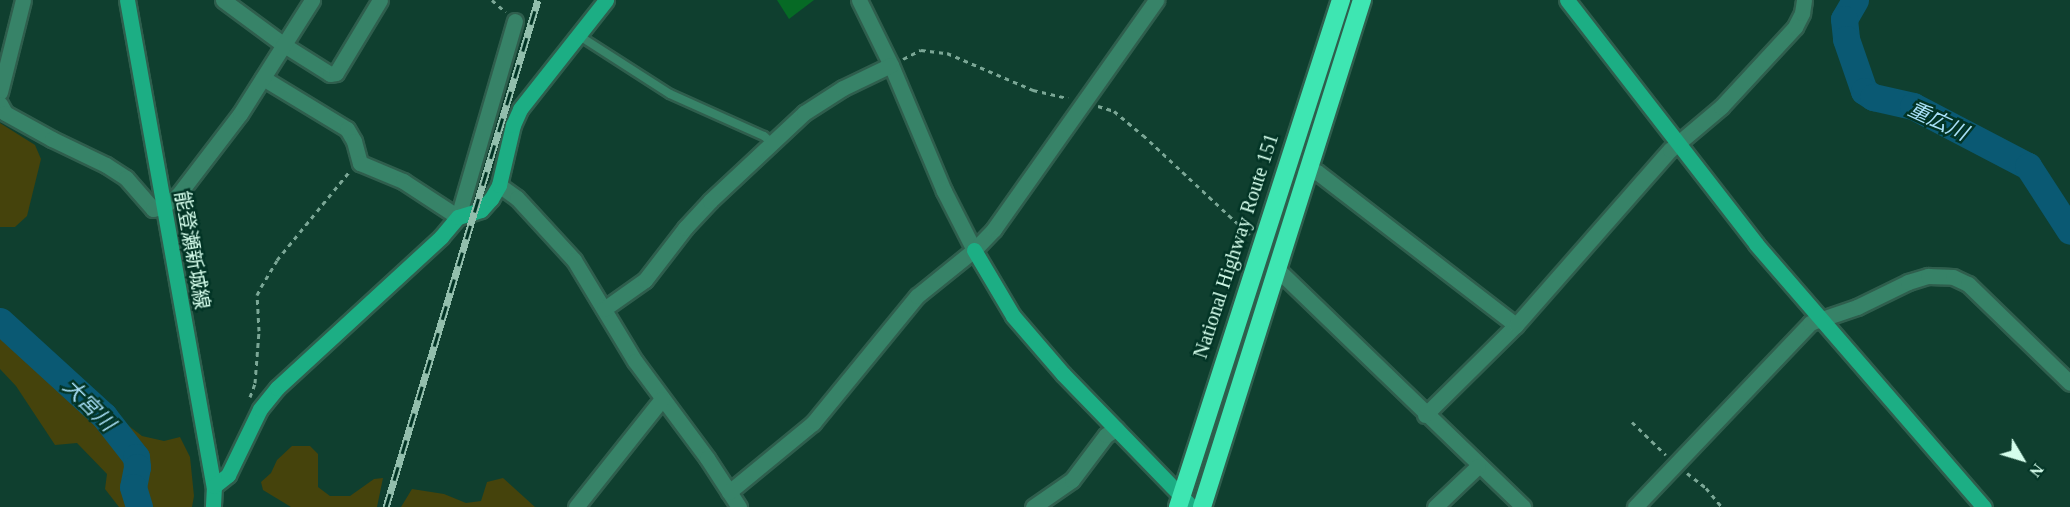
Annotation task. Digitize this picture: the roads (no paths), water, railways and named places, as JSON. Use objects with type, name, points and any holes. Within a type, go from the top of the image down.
[{"type":"highway","name":"National Highway Route 151","points":[[1184,503],[1341,0]]},
{"type":"highway","points":[[1202,507],[1278,270],[1305,173],[1362,0]]},
{"type":"street","points":[[0,92],[23,0]]},
{"type":"street","name":"能登瀬新城線","points":[[127,0],[214,486],[213,507]]},
{"type":"street","points":[[223,0],[284,45],[330,74],[336,73],[380,0]]},
{"type":"street","points":[[0,104],[5,113],[106,165],[126,178],[153,209],[163,207],[178,195],[240,114],[312,0]]},
{"type":"street","points":[[458,217],[481,210],[499,186],[513,125],[520,110],[606,0]]},
{"type":"street","points":[[860,0],[891,65],[944,191],[974,250],[1013,316],[1063,374],[1184,503]]},
{"type":"street","points":[[729,492],[813,423],[917,296],[974,250],[994,229],[1156,0]]},
{"type":"street","points":[[1567,0],[1677,144],[1819,320],[1984,507]]},
{"type":"street","points":[[1425,415],[1516,325],[1677,144],[1721,107],[1795,27],[1802,13],[1804,0]]},
{"type":"street","points":[[214,486],[228,475],[260,409],[277,388],[441,237],[458,217],[515,21]]},
{"type":"street","points":[[604,309],[645,280],[685,228],[771,142],[804,113],[843,88],[891,65]]},
{"type":"street","points":[[263,78],[346,129],[354,141],[360,163],[403,181],[458,217]]},
{"type":"street","points":[[1305,173],[1317,172],[1516,325]]},
{"type":"street","points":[[499,186],[517,198],[574,261],[635,361],[739,507]]},
{"type":"street","points":[[1278,270],[1425,415],[1523,507]]},
{"type":"street","points":[[1635,507],[1810,323],[1857,308],[1908,282],[1928,276],[1953,277],[1968,284],[2070,383]]},
{"type":"street","points":[[576,507],[663,399]]},
{"type":"street","points":[[1033,507],[1072,480],[1106,435],[1116,429]]},
{"type":"street","points":[[1435,507],[1478,465]]},
{"type":"lane","points":[[578,35],[670,94],[764,136],[771,142]]},
{"type":"waterway","name":"重広川","points":[[1855,0],[1844,19],[1846,39],[1864,91],[1873,97],[1913,106],[2028,166],[2070,231]]},
{"type":"waterway","name":"大宮川","points":[[0,321],[104,416],[136,457],[137,467],[133,487],[139,507]]},
{"type":"railway","points":[[386,507],[538,0]]}]
